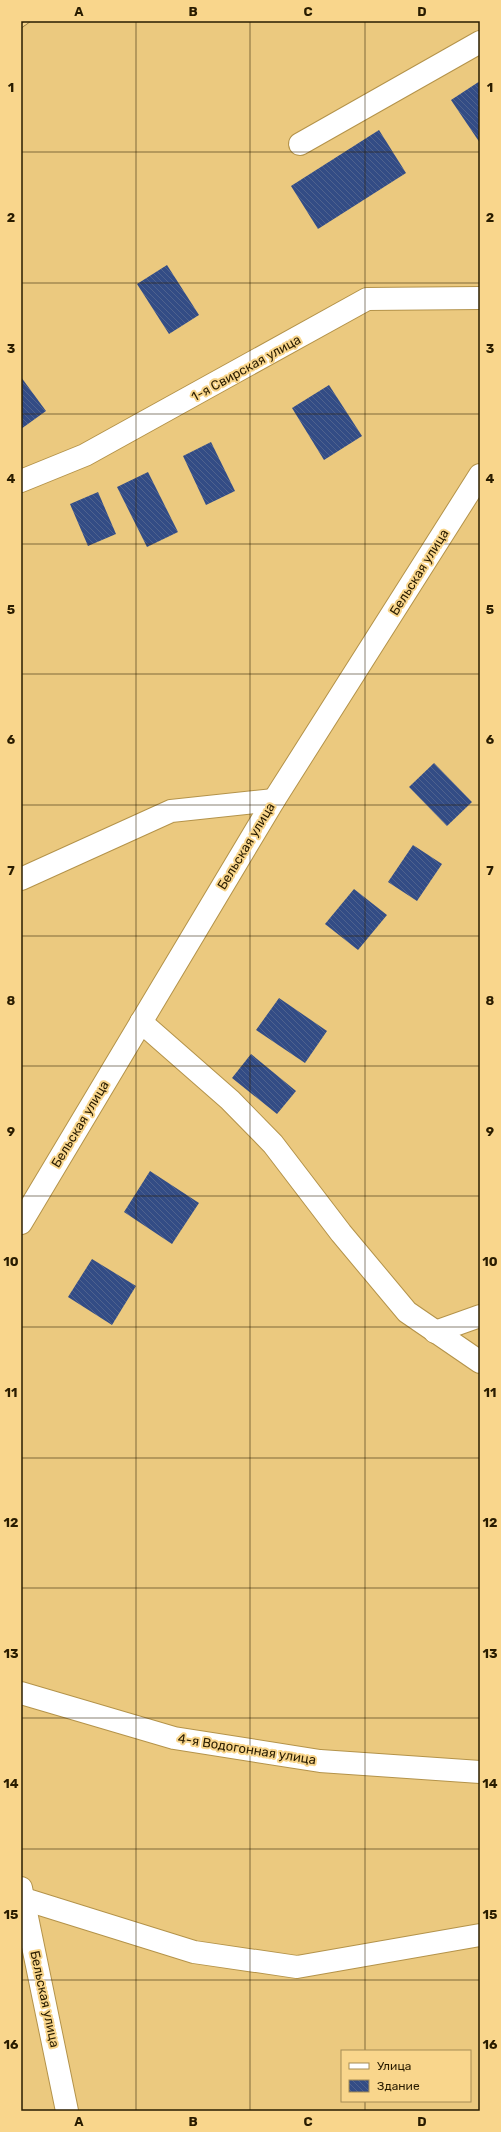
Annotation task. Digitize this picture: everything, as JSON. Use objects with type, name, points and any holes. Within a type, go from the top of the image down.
[{"type":"street","points":[[300,144],[480,42]]},
{"type":"street","name":"1-я Свирская улица","points":[[21,481],[85,455],[367,300],[480,298]]},
{"type":"street","name":"Бельская улица","points":[[21,1223],[274,800],[480,475]]},
{"type":"street","points":[[21,878],[171,810],[274,800]]},
{"type":"street","points":[[141,1022],[230,1100],[273,1144],[341,1233],[407,1312],[480,1362]]},
{"type":"street","points":[[435,1332],[480,1316]]},
{"type":"street","name":"4-я Водогонная улица","points":[[21,1693],[174,1738],[320,1761],[480,1772]]},
{"type":"street","points":[[22,1893],[194,1952],[297,1966],[480,1935]]},
{"type":"street","name":"Бельская улица","points":[[22,1893],[67,2111]]},
{"type":"building","points":[[480,81],[480,143],[451,100]]},
{"type":"building","points":[[379,130],[406,173],[318,229],[291,186]]},
{"type":"building","points":[[167,265],[199,315],[169,334],[137,284]]},
{"type":"building","points":[[21,377],[46,411],[21,429]]},
{"type":"building","points":[[329,385],[362,436],[324,460],[292,408]]},
{"type":"building","points":[[211,442],[235,491],[206,505],[183,456]]},
{"type":"building","points":[[148,472],[178,532],[147,547],[117,487]]},
{"type":"building","points":[[98,492],[116,534],[88,546],[70,504]]},
{"type":"building","points":[[434,763],[472,802],[447,826],[409,787]]},
{"type":"building","points":[[413,845],[442,864],[417,901],[388,882]]},
{"type":"building","points":[[354,889],[387,915],[358,950],[325,924]]},
{"type":"building","points":[[279,998],[327,1031],[305,1063],[256,1030]]},
{"type":"building","points":[[251,1054],[296,1091],[277,1114],[232,1078]]},
{"type":"building","points":[[150,1171],[199,1203],[172,1244],[124,1212]]},
{"type":"building","points":[[92,1259],[136,1286],[112,1325],[68,1297]]},
{"type":"railway","points":[[21,26],[28,21]]}]
